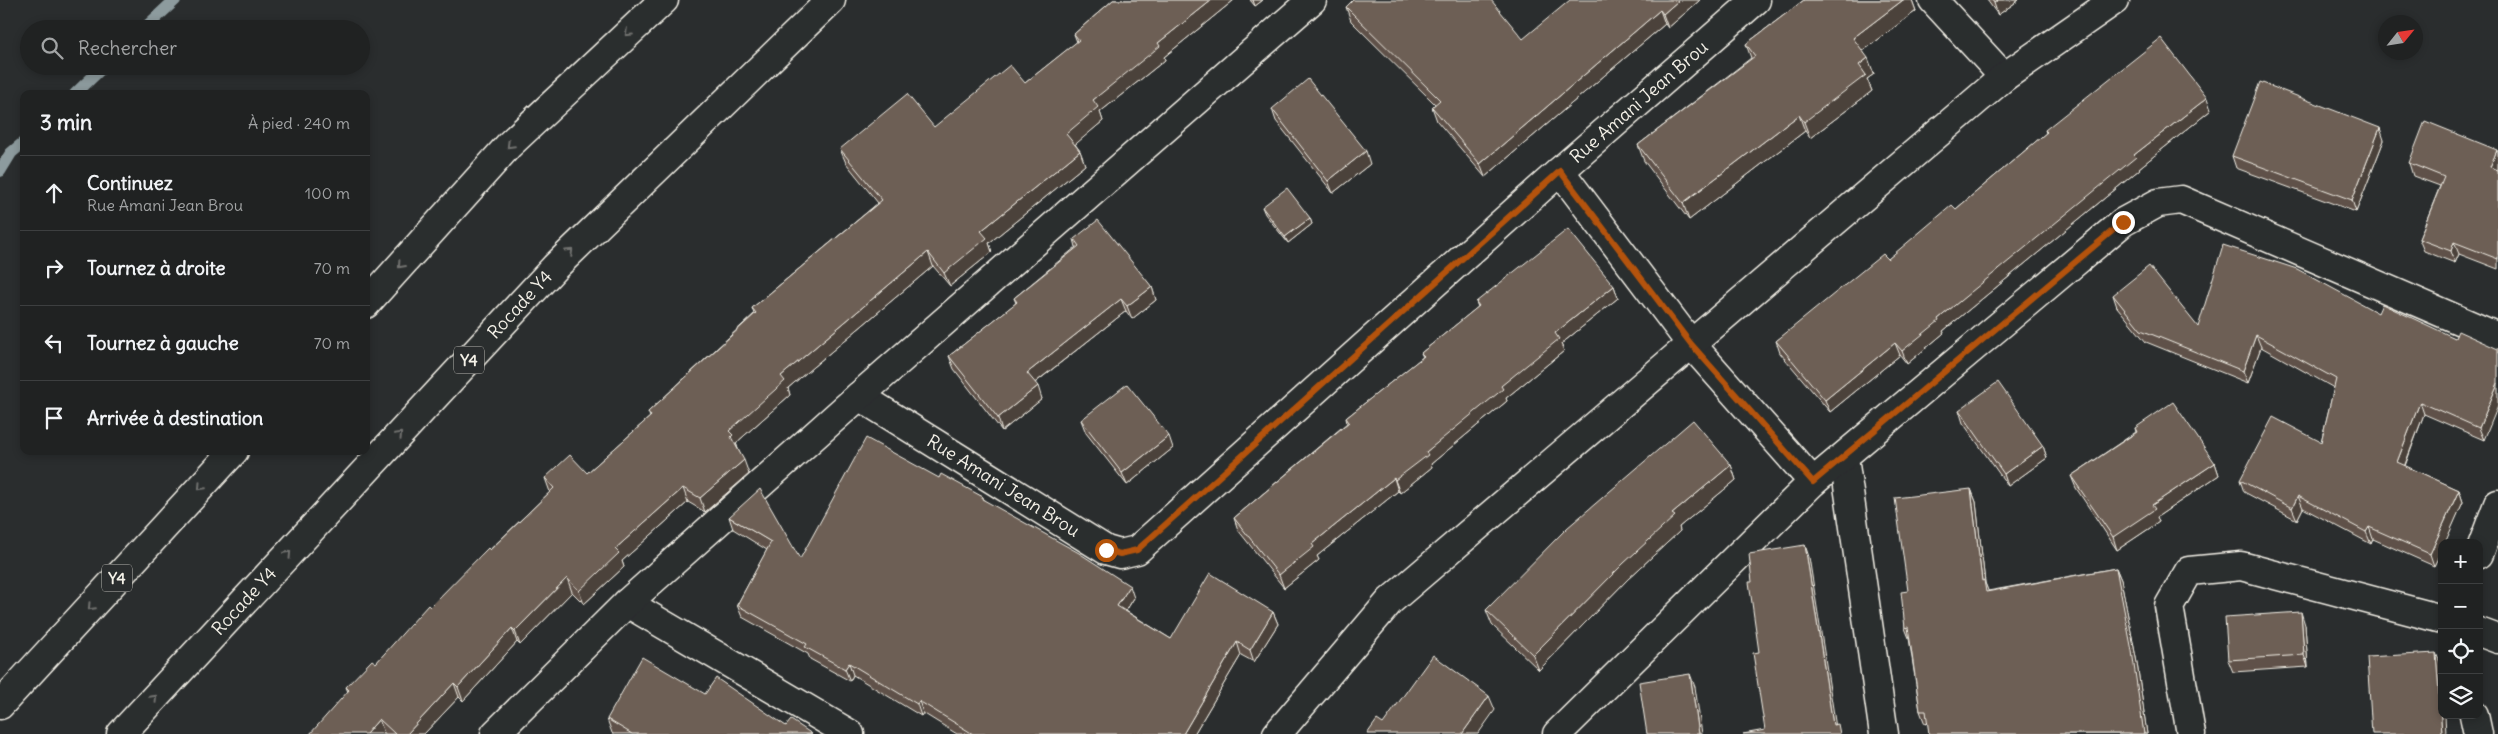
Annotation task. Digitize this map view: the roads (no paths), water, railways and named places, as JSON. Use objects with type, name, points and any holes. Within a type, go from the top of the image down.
[{"type":"main road","points":[[370,300],[509,145],[664,0]]},
{"type":"main road","name":"Rocade Y4","points":[[121,734],[555,267],[831,0]]},
{"type":"main road","points":[[495,734],[627,603],[859,396],[1312,0]]},
{"type":"main road","name":"Rue Amani Jean Brou","points":[[859,396],[1106,550],[1120,554],[1137,550],[1560,171],[1756,0]]},
{"type":"main road","points":[[1933,0],[2004,77]]},
{"type":"main road","points":[[1277,734],[1390,601],[2004,77],[2115,0]]},
{"type":"main road","points":[[1560,171],[1691,344],[1813,482]]},
{"type":"main road","points":[[1557,734],[1813,482],[1844,458],[2123,222],[2158,203],[2181,200],[2498,337]]},
{"type":"main road","name":"Y4","points":[[0,705],[230,455]]},
{"type":"main road","points":[[1844,458],[1884,734]]},
{"type":"main road","points":[[2483,543],[2498,504]]},
{"type":"main road","points":[[2191,734],[2169,606],[2189,571],[2241,566],[2438,618]]},
{"type":"main road","points":[[627,603],[850,734]]},
{"type":"main road","points":[[2483,633],[2498,639]]},
{"type":"main road","points":[[2475,719],[2478,734]]},
{"type":"waterway","points":[[154,20],[175,0]]},
{"type":"waterway","points":[[79,90],[95,75]]},
{"type":"waterway","points":[[0,171],[11,153],[20,145]]}]
